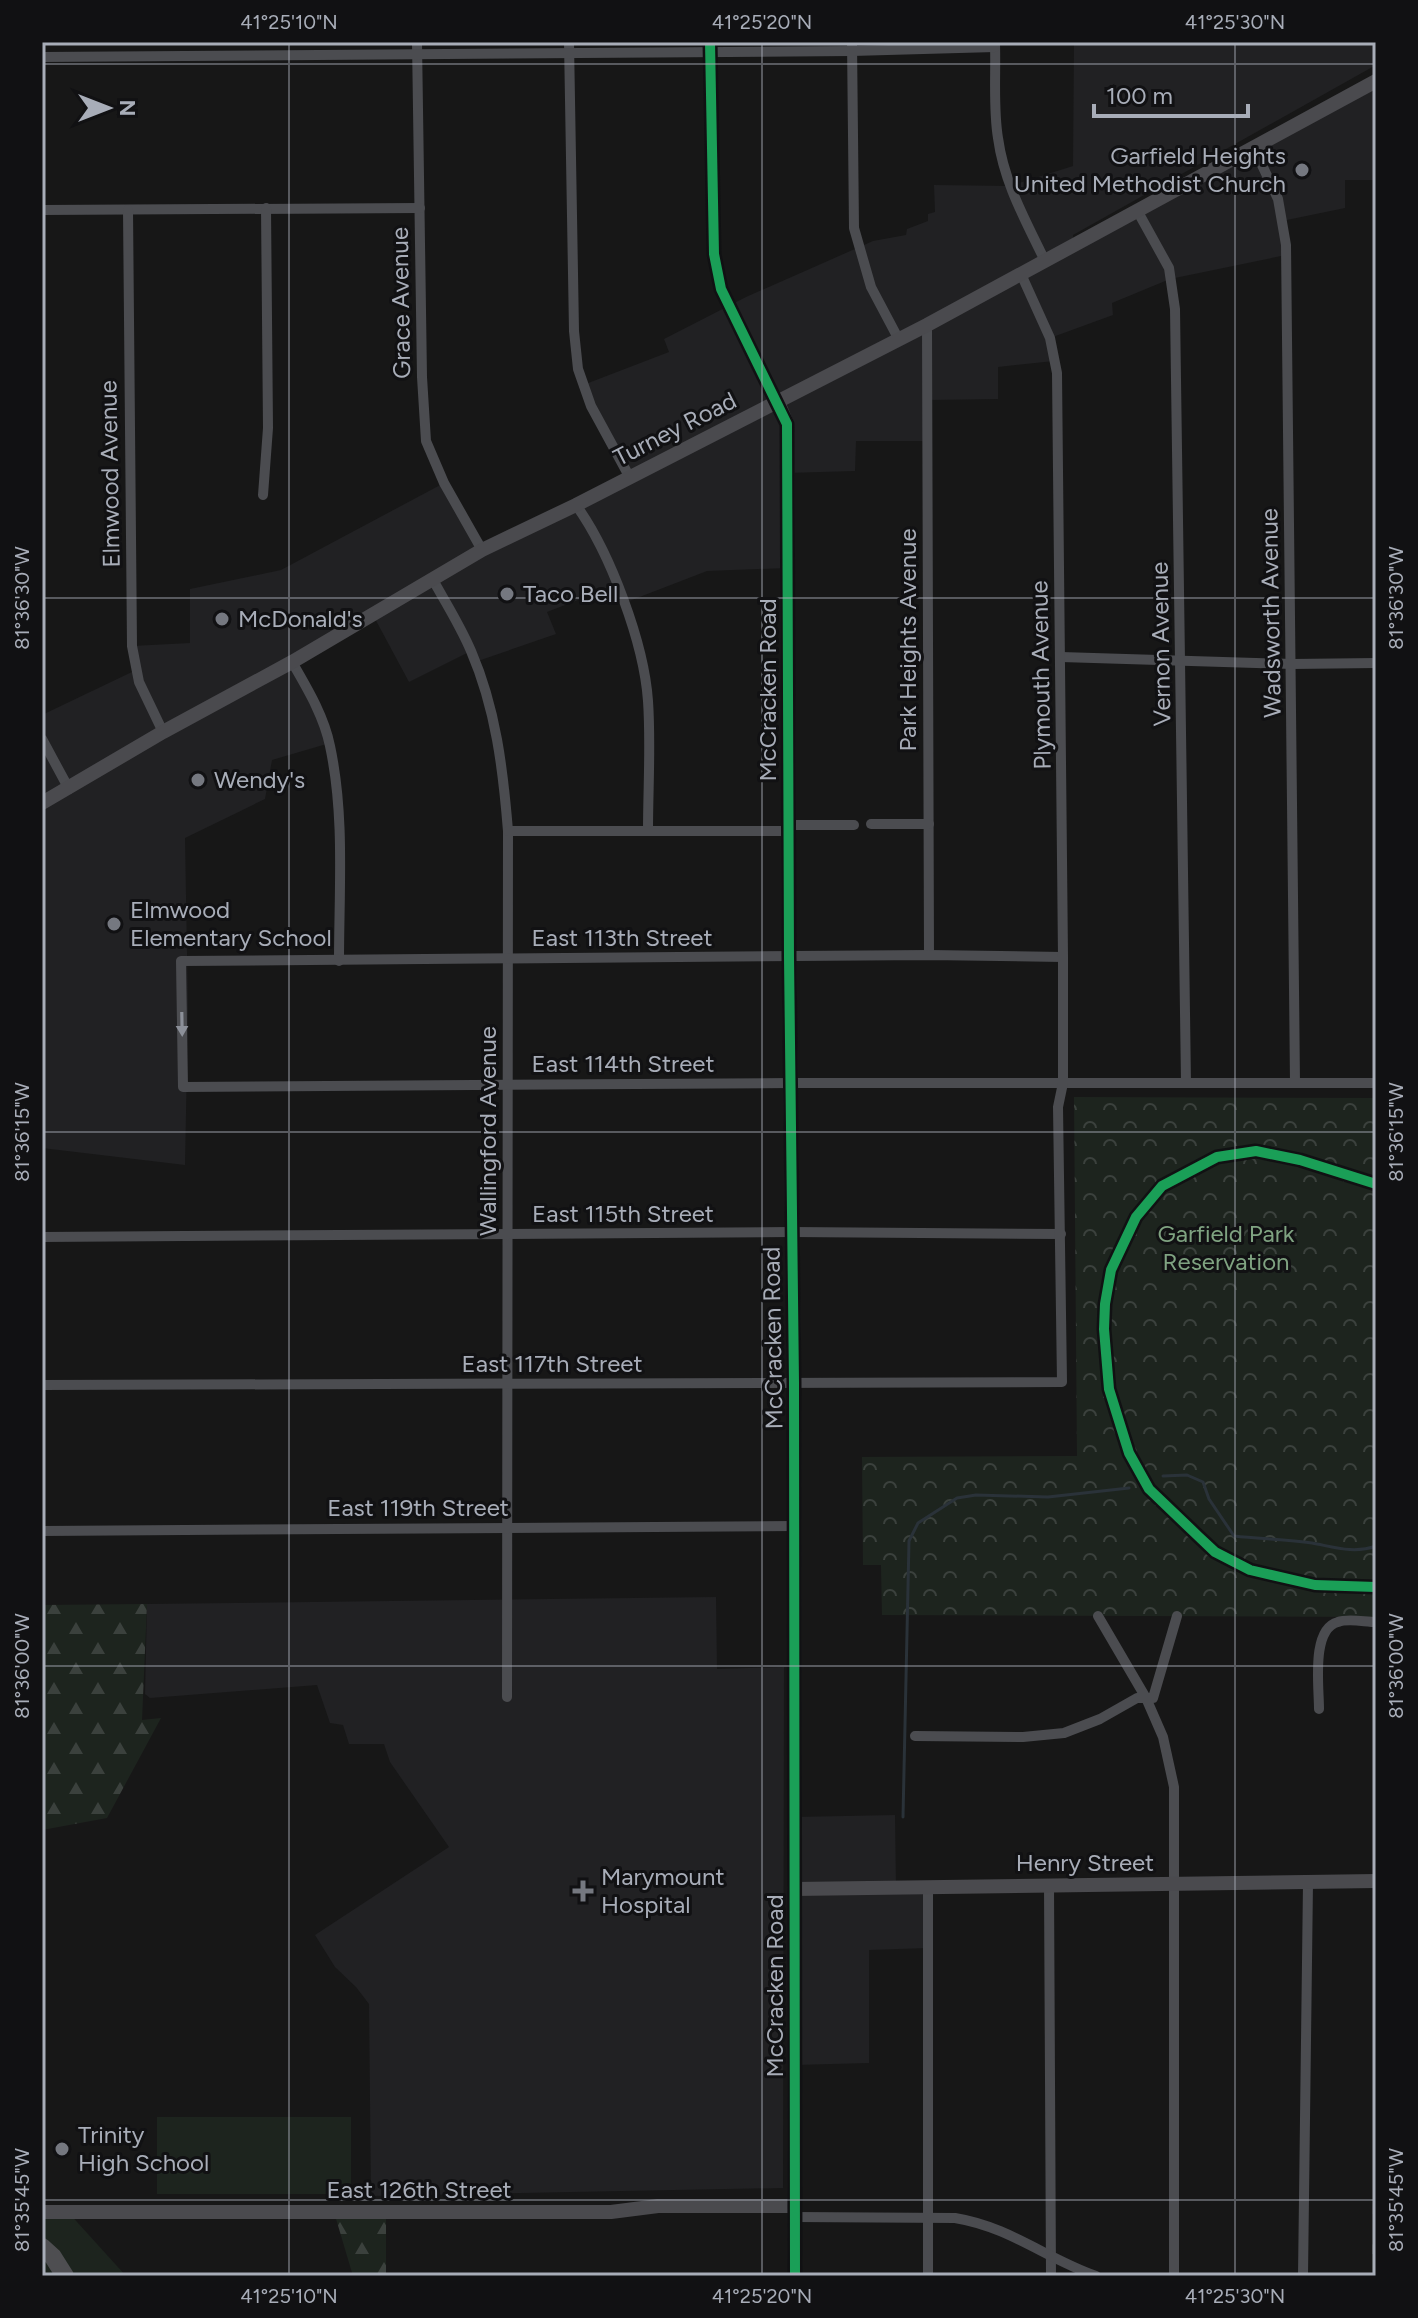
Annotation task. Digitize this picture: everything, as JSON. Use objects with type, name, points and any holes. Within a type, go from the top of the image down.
[{"type":"highway","points":[[42,2247],[53,2257],[65,2276]]},
{"type":"street","points":[[42,57],[418,48],[995,45],[1000,151],[1012,192],[1045,261]]},
{"type":"street","points":[[710,47],[714,254],[721,289],[734,320],[778,402]]},
{"type":"street","points":[[852,47],[854,228],[871,287],[898,338]]},
{"type":"street","name":"Grace Avenue","points":[[418,48],[422,377],[426,441],[444,483],[482,550]]},
{"type":"street","points":[[569,48],[574,331],[578,369],[591,406],[629,476]]},
{"type":"street","name":"Turney Road","points":[[42,803],[482,550],[927,325],[1376,81]]},
{"type":"street","name":"Wadsworth Avenue","points":[[1254,148],[1278,199],[1286,245],[1295,1083]]},
{"type":"street","points":[[263,495],[268,428],[266,208]]},
{"type":"street","points":[[42,210],[420,208]]},
{"type":"street","name":"Elmwood Avenue","points":[[128,210],[132,646],[139,682],[163,732]]},
{"type":"street","name":"Vernon Avenue","points":[[1138,212],[1169,268],[1175,309],[1186,1083]]},
{"type":"street","name":"Plymouth Avenue","points":[[1021,274],[1050,338],[1057,373],[1063,957],[1063,1083],[1058,1107],[1062,1382]]},
{"type":"street","name":"Park Heights Avenue","points":[[927,325],[929,955]]},
{"type":"street","name":"McCracken Road","points":[[778,402],[787,424],[794,1382],[795,2276]]},
{"type":"street","points":[[576,505],[586,519],[617,585],[635,635],[648,699],[648,831]]},
{"type":"street","name":"Wallingford Avenue","points":[[433,580],[471,651],[491,708],[502,761],[508,831],[507,1697]]},
{"type":"street","points":[[1061,657],[1292,664],[1376,663]]},
{"type":"street","points":[[292,662],[314,701],[330,743],[339,801],[339,961]]},
{"type":"street","points":[[42,739],[69,789]]},
{"type":"street","points":[[871,824],[929,824]]},
{"type":"street","points":[[508,831],[648,831],[854,825]]},
{"type":"street","name":"East 113th Street","points":[[183,1087],[181,961],[929,955],[1063,957]]},
{"type":"street","name":"East 114th Street","points":[[183,1087],[1376,1083]]},
{"type":"street","name":"East 115th Street","points":[[42,1237],[792,1232],[1061,1234]]},
{"type":"street","name":"East 117th Street","points":[[42,1385],[1062,1382]]},
{"type":"street","name":"East 119th Street","points":[[42,1531],[794,1526]]},
{"type":"street","points":[[1098,1616],[1146,1698],[1163,1737],[1174,1787],[1174,2276]]},
{"type":"street","points":[[915,1736],[1023,1737],[1064,1733],[1100,1719],[1137,1698],[1153,1698],[1177,1616]]},
{"type":"street","points":[[1319,1709],[1320,1641],[1324,1630],[1338,1621],[1376,1622]]},
{"type":"street","name":"Henry Street","points":[[794,1889],[1376,1881]]},
{"type":"street","points":[[1303,2276],[1308,1883]]},
{"type":"street","points":[[1049,1885],[1051,2276]]},
{"type":"street","points":[[928,1887],[928,2276]]},
{"type":"street","name":"East 126th Street","points":[[42,2212],[611,2212],[658,2206],[795,2212]]},
{"type":"street","points":[[795,2212],[955,2218],[979,2222],[1002,2229],[1096,2276]]},
{"type":"shaded area","points":[[1074,42],[1376,42],[1376,65],[1073,235],[1073,245],[1376,81],[1376,180],[1345,180],[1345,208],[1282,221],[1286,255],[1170,279],[1112,303],[1113,315],[1050,338],[1054,361],[998,367],[998,399],[928,400],[928,441],[856,441],[855,471],[787,473],[787,568],[707,571],[624,603],[617,585],[547,612],[556,634],[475,662],[471,651],[409,682],[373,615],[293,662],[330,743],[272,760],[265,799],[185,838],[188,1010],[185,1165],[42,1148],[42,715],[136,670],[132,646],[190,643],[190,589],[281,570],[444,483],[483,550],[629,477],[583,385],[669,352],[664,339],[746,297],[873,241],[906,235],[907,229],[928,221],[928,214],[935,212],[934,185],[1010,186],[1073,166]]},
{"type":"shaded area","name":"Marymount Hospital","points":[[716,1597],[717,1669],[784,1667],[783,2188],[371,2196],[369,2004],[335,1967],[315,1935],[449,1847],[390,1762],[384,1744],[349,1744],[343,1725],[330,1723],[317,1685],[150,1698],[145,1694],[147,1604]]},
{"type":"shaded area","points":[[895,1815],[896,1887],[928,1887],[928,1948],[869,1950],[869,2063],[795,2065],[794,1817]]},
{"type":"green space","name":"Garfield Park Reservation","points":[[1074,1097],[1376,1098],[1376,1617],[882,1615],[881,1565],[863,1565],[862,1457],[1077,1456]]},
{"type":"green space","points":[[147,1604],[142,1720],[161,1718],[107,1818],[42,1830],[42,1605]]},
{"type":"green space","points":[[157,2117],[351,2117],[351,2194],[157,2194]]},
{"type":"green space","points":[[1373,2194],[1376,2194],[1376,2276],[1372,2276]]},
{"type":"green space","points":[[42,2212],[68,2212],[126,2276],[42,2276]]},
{"type":"green space","points":[[334,2212],[386,2212],[386,2276],[353,2276]]},
{"type":"waterway","points":[[1163,1476],[1187,1475],[1203,1482],[1209,1499],[1234,1536],[1352,1550],[1376,1546]]},
{"type":"waterway","points":[[903,1817],[909,1541],[918,1523],[957,1498],[976,1495],[1048,1497],[1129,1488]]},
{"type":"cycle path","points":[[710,42],[714,254],[721,289],[787,424],[794,1382],[795,2276]]},
{"type":"cycle path","points":[[1376,1184],[1300,1160],[1256,1151],[1217,1157],[1162,1186],[1136,1217],[1111,1270],[1104,1329],[1109,1389],[1129,1453],[1149,1489],[1198,1536],[1215,1552],[1250,1570],[1315,1585],[1376,1587]]},
{"type":"place","name":"Garfield Heights United Methodist Church","points":[[1302,170]]},
{"type":"place","name":"Taco Bell","points":[[507,594]]},
{"type":"place","name":"McDonald's","points":[[222,619]]},
{"type":"place","name":"Wendy's","points":[[198,780]]},
{"type":"place","name":"Elmwood Elementary School","points":[[114,924]]},
{"type":"place","name":"Marymount Hospital","points":[[583,1891]]},
{"type":"place","name":"Trinity High School","points":[[62,2149]]}]
